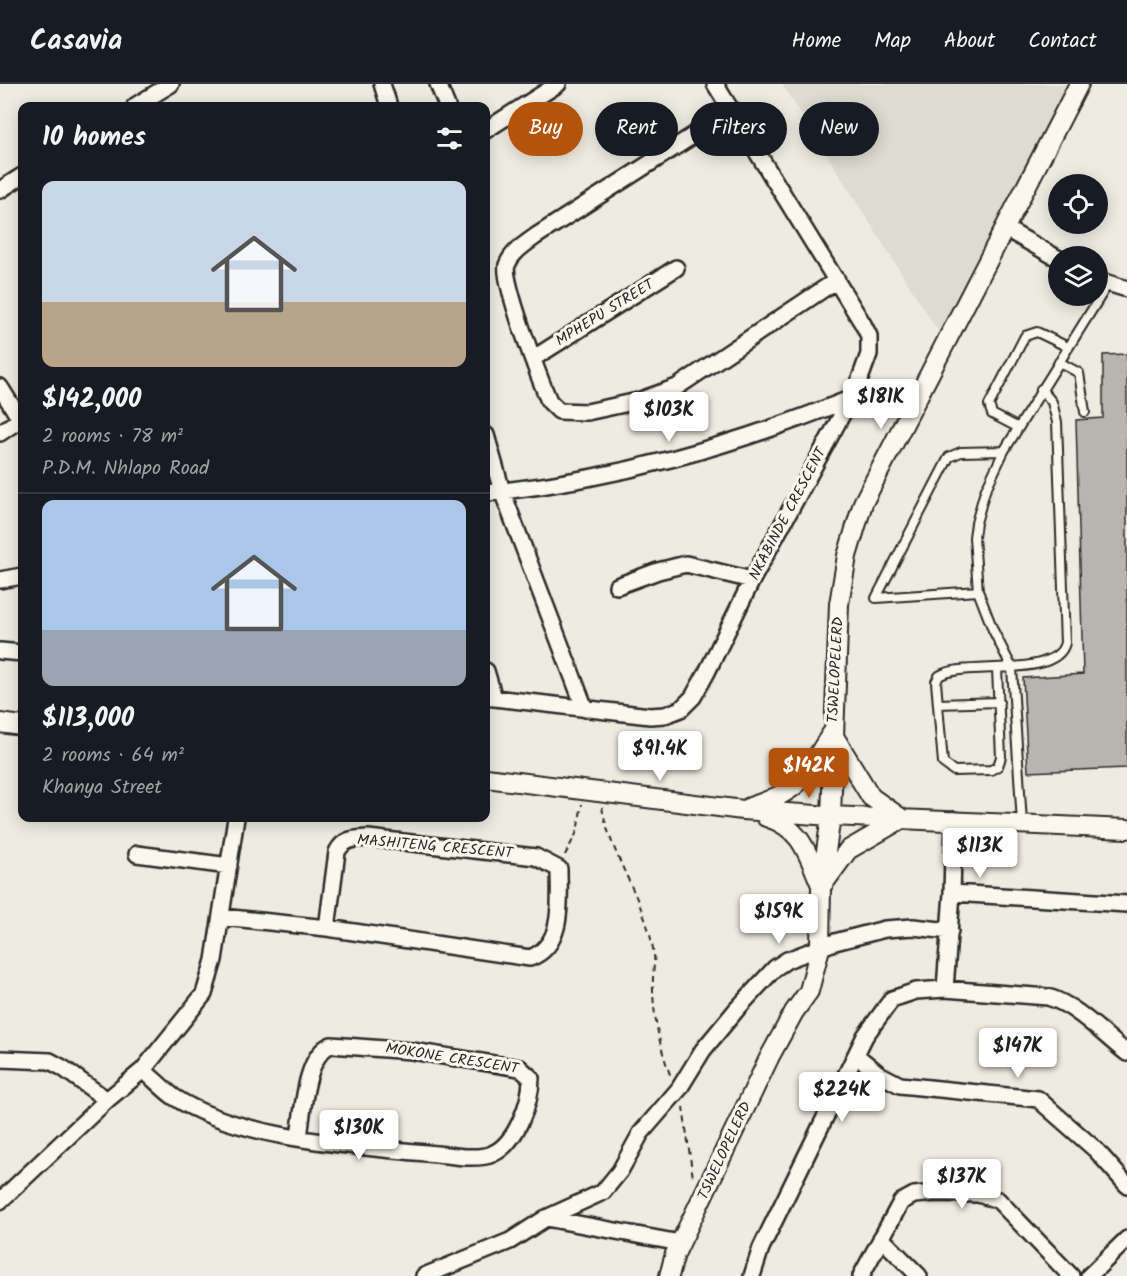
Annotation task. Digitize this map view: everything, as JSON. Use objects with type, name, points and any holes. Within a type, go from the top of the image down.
[{"type":"street","points":[[142,102],[171,84]]},
{"type":"street","points":[[382,84],[388,102]]},
{"type":"street","points":[[438,84],[445,102]]},
{"type":"street","points":[[490,127],[558,84]]},
{"type":"street","name":"NKABINDE CRESCENT","points":[[715,84],[727,102]]},
{"type":"street","name":"TSWELOPELERD","points":[[669,1276],[680,1243],[770,1056],[794,1011],[809,992],[820,948],[821,887],[831,816],[832,733],[839,604],[847,556],[863,503],[1079,84]]},
{"type":"street","points":[[690,138],[516,251],[507,264],[506,279],[549,401],[559,411],[587,412],[638,401],[694,378],[837,280]]},
{"type":"street","name":"NKABINDE CRESCENT","points":[[490,698],[650,716],[665,715],[681,709],[693,697],[707,672],[752,580],[852,398],[867,363],[869,336],[761,156]]},
{"type":"street","points":[[0,190],[18,179]]},
{"type":"street","points":[[1006,229],[1048,253]]},
{"type":"street","name":"MPHEPU STREET","points":[[534,357],[676,268]]},
{"type":"street","points":[[1108,284],[1127,290]]},
{"type":"street","points":[[0,387],[18,414]]},
{"type":"street","points":[[490,492],[697,454],[798,420],[852,398]]},
{"type":"street","points":[[0,433],[18,421]]},
{"type":"street","points":[[490,449],[502,491],[585,709]]},
{"type":"street","points":[[617,586],[658,571],[686,564],[752,580]]},
{"type":"street","points":[[0,580],[18,577]]},
{"type":"street","points":[[0,651],[18,653]]},
{"type":"street","points":[[0,723],[18,725]]},
{"type":"street","points":[[743,810],[780,797],[801,782],[832,733],[871,797],[902,819]]},
{"type":"street","points":[[490,779],[743,810],[1127,829]]},
{"type":"street","points":[[743,810],[775,820],[793,831],[802,842],[821,887]]},
{"type":"street","points":[[821,887],[848,850],[902,819]]},
{"type":"street","points":[[945,989],[950,931],[954,820]]},
{"type":"street","points":[[0,1201],[107,1100],[143,1070],[204,994],[214,960],[222,917],[235,822]]},
{"type":"street","name":"MASHITENG CRESCENT","points":[[327,928],[337,852],[342,843],[350,839],[368,838],[536,857],[559,869]]},
{"type":"street","points":[[137,854],[229,866]]},
{"type":"street","points":[[222,917],[327,928],[530,958],[549,947],[555,933],[559,869]]},
{"type":"street","points":[[952,893],[1127,904]]},
{"type":"street","points":[[424,1276],[510,1241],[546,1218],[603,1192],[620,1171],[641,1133],[679,1089],[703,1050],[775,968],[787,960],[885,929],[914,927],[950,931]]},
{"type":"street","points":[[752,1276],[761,1248],[865,1036],[892,999],[916,990],[945,989],[1035,995],[1063,1002],[1127,1053]]},
{"type":"street","name":"MOKONE CRESCENT","points":[[143,1070],[173,1096],[204,1113],[262,1131],[299,1137],[464,1157],[490,1155],[510,1140],[527,1102],[531,1077],[520,1068],[412,1051],[331,1045],[316,1057],[310,1070],[299,1137]]},
{"type":"street","points":[[857,1056],[879,1074],[900,1086],[1038,1099],[1095,1150],[1127,1185]]},
{"type":"street","points":[[0,1059],[50,1061],[107,1100]]},
{"type":"street","points":[[861,1276],[902,1202],[914,1195],[936,1193],[990,1196],[1017,1216],[1071,1276]]},
{"type":"street","points":[[546,1218],[680,1243]]},
{"type":"street","points":[[881,1238],[919,1276]]},
{"type":"street","points":[[1089,1276],[1127,1239]]},
{"type":"lane","points":[[1022,823],[1012,668],[993,630],[978,591],[975,558],[976,523],[985,491],[1004,451],[1068,347],[1090,306]]},
{"type":"lane","points":[[1017,427],[992,414],[988,405],[1025,336],[1037,332],[1068,347]]},
{"type":"lane","points":[[1059,362],[1079,373],[1085,412]]},
{"type":"lane","points":[[997,669],[1001,757],[998,766],[991,770],[954,771],[947,768],[941,755],[936,682],[944,673],[997,669],[1012,668],[1058,657],[1065,643],[1057,422],[1052,402],[1041,389]]},
{"type":"lane","points":[[978,591],[876,598],[949,457],[961,452],[1004,451]]},
{"type":"lane","points":[[938,704],[999,702]]},
{"type":"path","points":[[559,869],[592,792]]},
{"type":"path","points":[[592,792],[640,905],[655,956],[652,979],[655,1016],[670,1077],[679,1089],[686,1120],[692,1175],[702,1199]]},
{"type":"shaded area","points":[[782,84],[1070,84],[940,334],[828,156],[879,156],[879,102],[799,102],[799,111]]},
{"type":"building","points":[[1127,354],[1127,768],[1028,772],[1023,678],[1083,674],[1076,420],[1103,418],[1103,355]]}]
